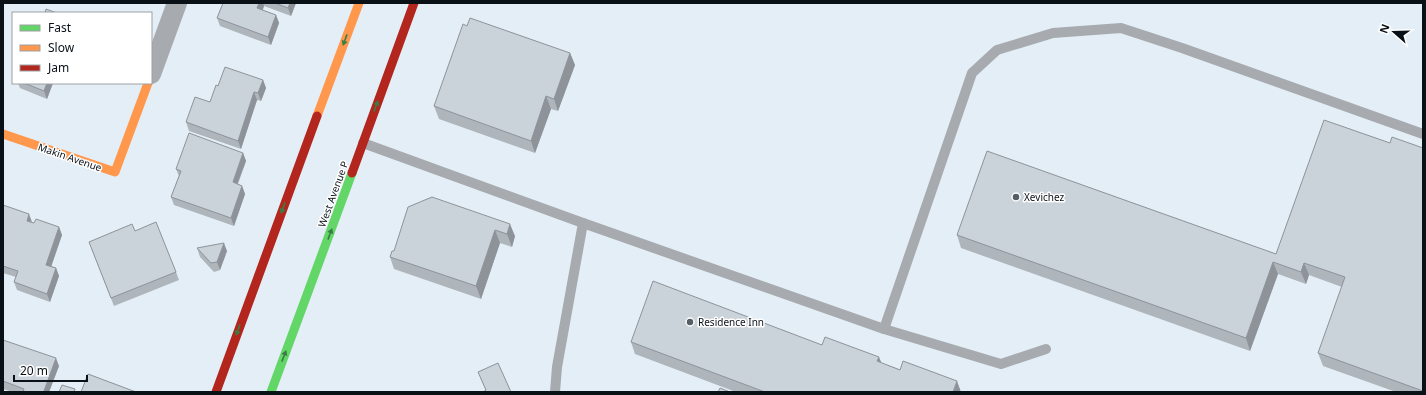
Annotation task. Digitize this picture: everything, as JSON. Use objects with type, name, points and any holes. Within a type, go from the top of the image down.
[{"type":"main road","points":[[216,392],[358,3]]},
{"type":"main road","name":"West Avenue P","points":[[271,392],[414,3]]},
{"type":"main road","name":"Makin Avenue","points":[[3,134],[115,172],[148,84]]},
{"type":"street","points":[[152,71],[177,3]]},
{"type":"lane","points":[[884,329],[972,73],[997,50],[1053,33],[1121,28],[1182,48],[1423,134]]},
{"type":"lane","points":[[363,143],[583,223],[884,329],[1001,364],[1046,349]]},
{"type":"lane","points":[[555,392],[557,367],[583,223]]},
{"type":"building","points":[[223,3],[259,3],[257,8],[276,15],[268,37],[217,18]]},
{"type":"building","points":[[275,3],[290,3],[288,8]]},
{"type":"building","points":[[46,9],[54,12],[45,12]]},
{"type":"building","points":[[470,18],[570,53],[554,99],[546,96],[531,141],[434,106],[463,24],[467,26]]},
{"type":"building","points":[[225,67],[263,80],[258,93],[254,92],[238,141],[186,122],[195,97],[210,102]]},
{"type":"building","points":[[26,84],[47,84],[44,91]]},
{"type":"building","points":[[1324,120],[1390,143],[1392,137],[1423,148],[1423,391],[1318,353],[1345,277],[1304,263],[1301,272],[1273,262],[1246,338],[957,235],[987,151],[1276,254]]},
{"type":"building","points":[[189,133],[243,153],[233,182],[242,186],[231,218],[171,197],[181,171],[176,169]]},
{"type":"building","points":[[432,197],[510,224],[507,234],[495,230],[476,286],[390,257],[392,251],[394,251],[408,207]]},
{"type":"building","points":[[3,205],[29,214],[27,221],[34,223],[36,219],[59,227],[46,265],[56,268],[47,294],[14,282],[18,271],[3,266]]},
{"type":"building","points":[[156,222],[176,272],[111,298],[89,242],[132,224],[135,231]]},
{"type":"building","points":[[224,243],[217,262],[211,263],[197,248]]},
{"type":"building","name":"Residence Inn","points":[[653,281],[822,345],[825,337],[879,357],[877,361],[900,370],[903,361],[957,381],[953,392],[765,392],[631,342]]},
{"type":"building","points":[[3,340],[56,358],[44,391],[47,392],[23,392],[24,389],[3,381]]},
{"type":"building","points":[[498,363],[511,392],[483,392],[486,390],[478,372]]},
{"type":"building","points":[[88,374],[136,392],[81,392]]},
{"type":"building","points":[[62,385],[75,389],[74,392],[59,392]]},
{"type":"building","points":[[720,388],[730,392],[718,392]]},
{"type":"traffic: fast","points":[[271,392],[352,173]]},
{"type":"traffic: slow","points":[[317,116],[359,3]]},
{"type":"traffic: slow","points":[[3,134],[115,172],[148,84]]},
{"type":"traffic: jam","points":[[352,173],[414,3]]},
{"type":"traffic: jam","points":[[216,392],[317,116]]},
{"type":"place","name":"Xevichez","points":[[1016,197]]},
{"type":"place","name":"Residence Inn","points":[[690,322]]}]
